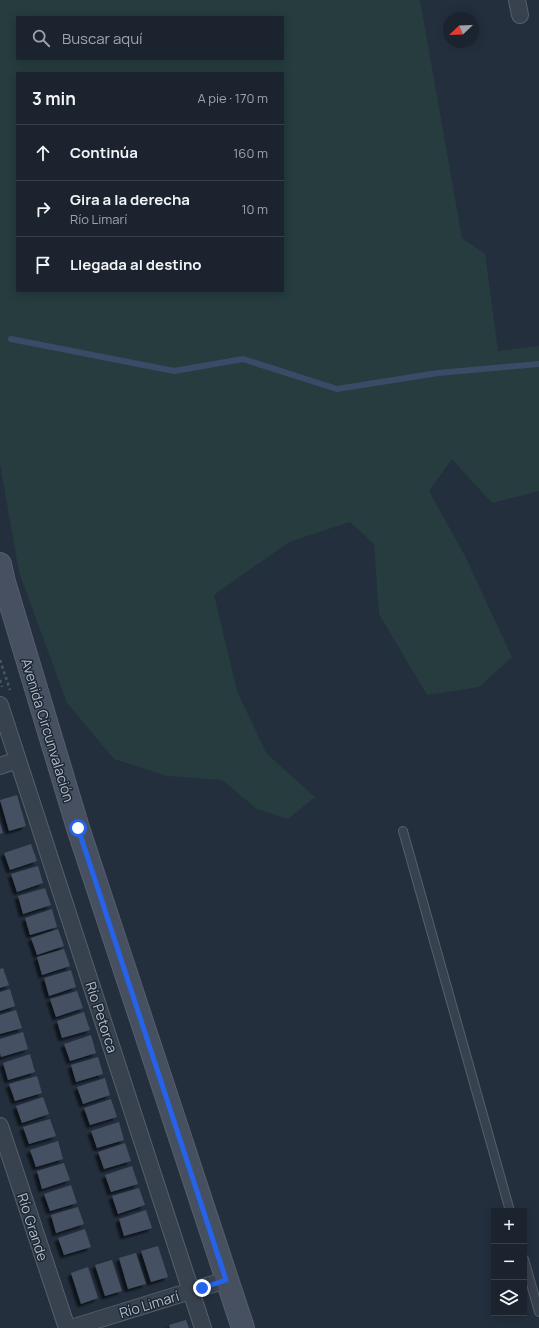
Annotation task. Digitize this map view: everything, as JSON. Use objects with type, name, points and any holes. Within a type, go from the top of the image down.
[{"type":"main road","name":"Avenida Circunvalación","points":[[0,564],[4,582],[78,828],[243,1328]]},
{"type":"street","name":"Río Petorca","points":[[0,705],[203,1328]]},
{"type":"street","points":[[0,766],[18,760]]},
{"type":"street","name":"Río Grande","points":[[0,1126],[67,1328]]},
{"type":"street","name":"Río Limarí","points":[[71,1328],[226,1280]]},
{"type":"lane","points":[[403,831],[509,1208]]},
{"type":"lane","points":[[527,1270],[539,1312]]},
{"type":"green space","points":[[0,0],[420,0],[462,238],[485,254],[498,351],[539,346],[539,491],[492,503],[452,459],[429,491],[465,556],[512,657],[479,687],[427,695],[379,614],[374,544],[350,522],[289,542],[214,595],[237,691],[266,753],[315,797],[288,819],[257,809],[222,780],[167,776],[114,759],[67,703],[19,572],[0,464]]},
{"type":"building","points":[[17,795],[26,826],[9,831],[0,800]]},
{"type":"building","points":[[0,823],[3,833],[0,834]]},
{"type":"building","points":[[31,844],[37,861],[10,870],[4,853]]},
{"type":"building","points":[[38,866],[43,883],[17,892],[11,874]]},
{"type":"building","points":[[45,888],[51,905],[23,914],[18,896]]},
{"type":"building","points":[[52,909],[57,927],[30,935],[25,918]]},
{"type":"building","points":[[58,929],[64,946],[37,955],[31,938]]},
{"type":"building","points":[[64,949],[70,966],[42,975],[37,957]]},
{"type":"building","points":[[3,968],[9,985],[0,988],[0,969]]},
{"type":"building","points":[[71,970],[76,987],[49,996],[44,978]]},
{"type":"building","points":[[10,989],[15,1006],[0,1011],[0,992]]},
{"type":"building","points":[[77,991],[83,1008],[56,1017],[50,999]]},
{"type":"building","points":[[16,1010],[22,1028],[0,1034],[0,1015]]},
{"type":"building","points":[[84,1012],[90,1030],[62,1038],[57,1021]]},
{"type":"building","points":[[23,1032],[28,1049],[1,1057],[0,1039]]},
{"type":"building","points":[[91,1035],[96,1053],[70,1061],[64,1044]]},
{"type":"building","points":[[30,1054],[35,1072],[8,1080],[3,1063]]},
{"type":"building","points":[[98,1057],[103,1074],[76,1082],[71,1065]]},
{"type":"building","points":[[37,1076],[42,1093],[15,1101],[9,1084]]},
{"type":"building","points":[[105,1078],[110,1095],[83,1104],[77,1087]]},
{"type":"building","points":[[43,1097],[49,1114],[22,1123],[16,1106]]},
{"type":"building","points":[[111,1099],[117,1117],[90,1125],[84,1108]]},
{"type":"building","points":[[50,1119],[56,1136],[29,1144],[23,1127]]},
{"type":"building","points":[[119,1122],[124,1140],[97,1148],[91,1131]]},
{"type":"building","points":[[58,1141],[63,1159],[36,1167],[30,1150]]},
{"type":"building","points":[[125,1143],[131,1161],[104,1169],[98,1152]]},
{"type":"building","points":[[64,1163],[70,1180],[42,1189],[37,1171]]},
{"type":"building","points":[[132,1166],[138,1184],[111,1192],[105,1175]]},
{"type":"building","points":[[71,1185],[77,1203],[50,1211],[44,1194]]},
{"type":"building","points":[[139,1188],[145,1205],[118,1214],[112,1196]]},
{"type":"building","points":[[78,1207],[84,1224],[56,1233],[51,1215]]},
{"type":"building","points":[[146,1210],[152,1228],[124,1236],[119,1219]]},
{"type":"building","points":[[85,1229],[91,1247],[64,1255],[58,1238]]},
{"type":"building","points":[[158,1246],[168,1277],[151,1282],[141,1251]]},
{"type":"building","points":[[136,1253],[146,1284],[128,1289],[119,1258]]},
{"type":"building","points":[[112,1260],[122,1291],[105,1296],[95,1265]]},
{"type":"building","points":[[88,1267],[98,1298],[81,1304],[71,1273]]},
{"type":"building","points":[[186,1320],[189,1328],[170,1328],[169,1325]]},
{"type":"waterway","points":[[11,339],[174,371],[243,359],[337,389],[438,373],[539,364]]},
{"type":"route","points":[[78,828],[226,1280],[202,1288]]}]
